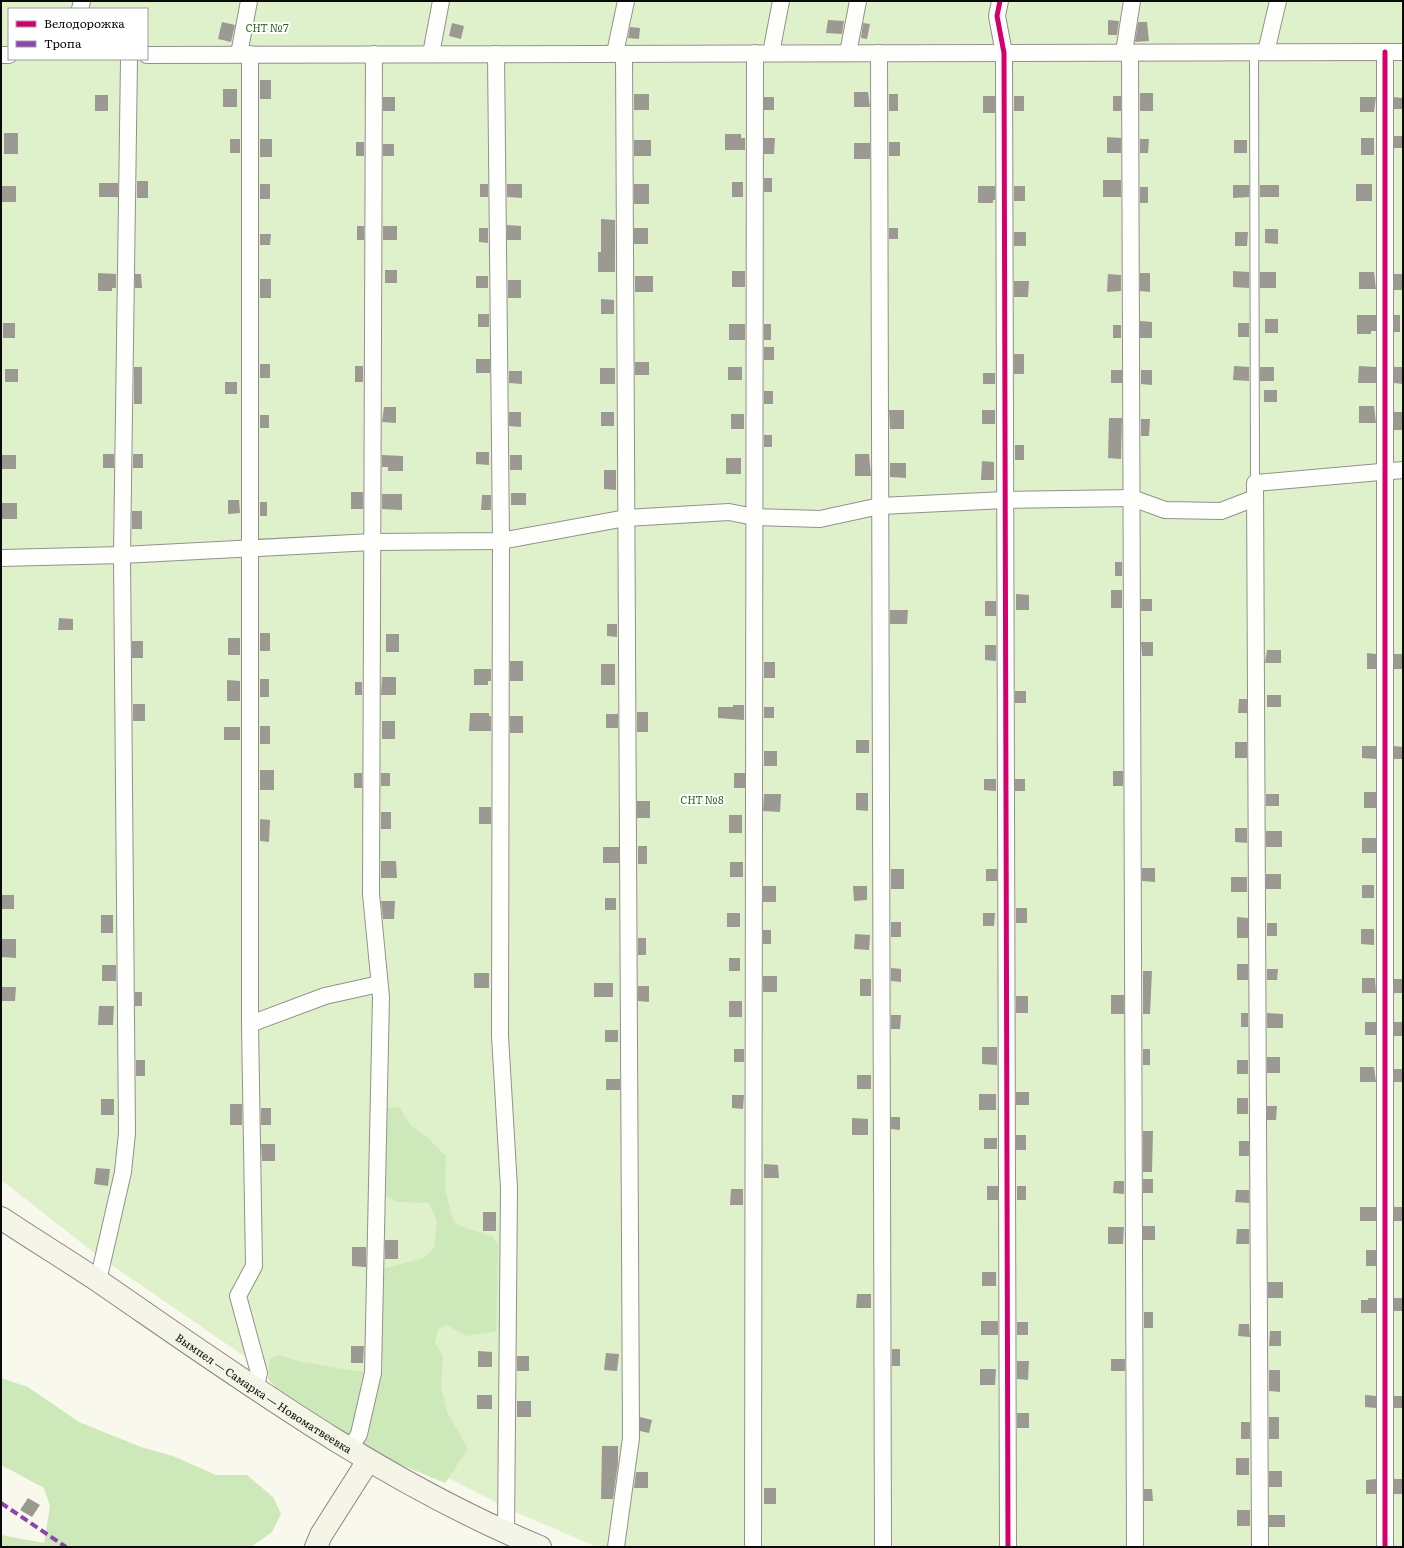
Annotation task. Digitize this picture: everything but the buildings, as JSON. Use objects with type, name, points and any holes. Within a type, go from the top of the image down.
[{"type":"main road","name":"Вымпел — Самарка — Новоматвеевка","points":[[1,1218],[255,1389],[368,1461],[506,1533],[540,1547]]},
{"type":"main road","points":[[316,1547],[321,1535],[368,1461]]},
{"type":"street","points":[[249,1],[244,54],[251,548],[250,1024],[254,1266],[238,1296],[254,1350],[258,1373],[255,1389]]},
{"type":"street","points":[[431,54],[441,1]]},
{"type":"street","points":[[616,1547],[631,1438],[626,518],[620,54],[626,1]]},
{"type":"street","points":[[771,53],[781,1]]},
{"type":"street","points":[[848,53],[858,1]]},
{"type":"street","points":[[1000,1],[997,16],[1004,53],[1008,1547]]},
{"type":"street","points":[[1132,1],[1127,52],[1132,498],[1135,1547]]},
{"type":"street","points":[[1260,52],[1278,1]]},
{"type":"street","points":[[1385,52],[1385,1547]]},
{"type":"street","points":[[148,55],[1403,52]]},
{"type":"street","points":[[753,1547],[755,53]]},
{"type":"street","points":[[879,53],[883,1547]]},
{"type":"street","points":[[350,1449],[359,1434],[373,1373],[380,1005],[371,894],[374,54]]},
{"type":"street","points":[[496,54],[501,541],[500,1036],[509,1188],[506,1533]]},
{"type":"street","points":[[98,1282],[123,1172],[127,1134],[122,555],[128,60]]},
{"type":"street","points":[[1,558],[122,555],[372,542],[501,541],[626,518],[729,512],[754,517],[820,519],[880,506],[1005,500],[1132,498],[1165,510],[1221,511],[1255,490],[1386,470],[1403,470]]},
{"type":"street","points":[[1255,490],[1260,1547]]},
{"type":"street","points":[[250,1024],[325,996],[379,984]]},
{"type":"lane","points":[[1255,490],[1260,52]]},
{"type":"green space","name":"СНТ №8","points":[[1,1],[1403,1],[1403,1547],[597,1547],[513,1511],[380,1443],[263,1369],[97,1255],[1,1180]]},
{"type":"green space","points":[[399,1107],[411,1126],[427,1137],[446,1156],[445,1188],[453,1220],[460,1226],[493,1237],[498,1244],[496,1331],[466,1336],[447,1325],[438,1329],[435,1343],[443,1356],[441,1387],[447,1412],[468,1449],[445,1483],[387,1459],[279,1392],[268,1379],[270,1358],[279,1355],[302,1362],[355,1371],[383,1373],[380,1316],[381,1269],[424,1258],[434,1248],[437,1221],[429,1203],[396,1202],[386,1196],[387,1108]]},
{"type":"green space","points":[[1,1378],[28,1387],[79,1422],[141,1447],[173,1456],[216,1475],[247,1475],[273,1497],[281,1514],[272,1532],[251,1547],[1,1547],[1,1535],[44,1543],[50,1506],[44,1488],[1,1465]]},
{"type":"marked path","points":[[1,1503],[66,1547]]},
{"type":"cycle path","points":[[1000,1],[997,16],[1004,53],[1008,1547]]},
{"type":"cycle path","points":[[1385,52],[1385,1547]]},
{"type":"park label","name":"СНТ №7","points":[[267,27]]}]
